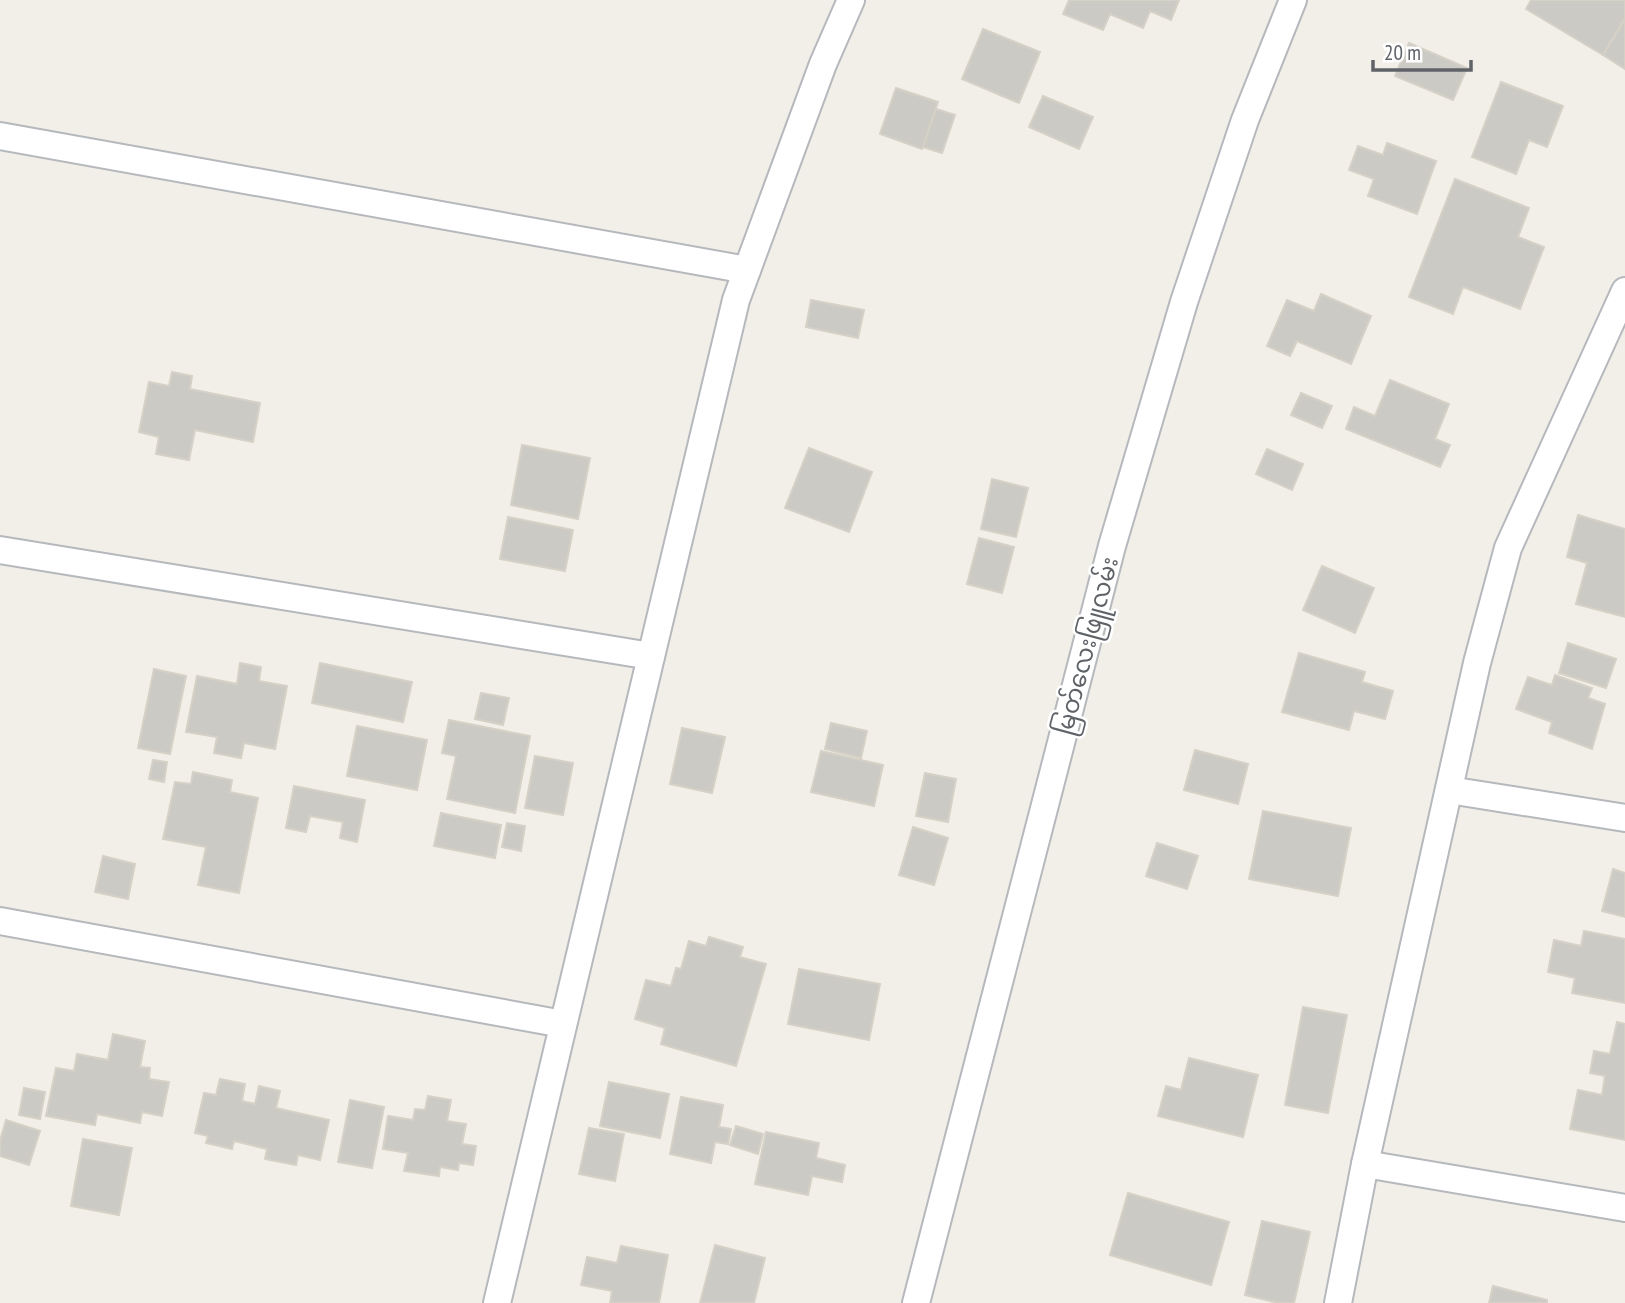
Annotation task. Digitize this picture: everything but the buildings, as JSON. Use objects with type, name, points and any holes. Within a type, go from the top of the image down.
[{"type":"street","points":[[498,1303],[736,300],[823,64],[851,0]]},
{"type":"street","name":"မြတ်လေးဖြူလမ်း","points":[[916,1303],[1116,533],[1193,276],[1245,120],[1293,0]]},
{"type":"street","points":[[0,136],[747,270]]},
{"type":"street","points":[[1338,1303],[1364,1164],[1477,663],[1508,548],[1625,291]]},
{"type":"street","points":[[0,550],[651,656]]},
{"type":"street","points":[[1449,790],[1625,818]]},
{"type":"street","points":[[0,921],[563,1024]]},
{"type":"street","points":[[1364,1164],[1625,1208]]}]
